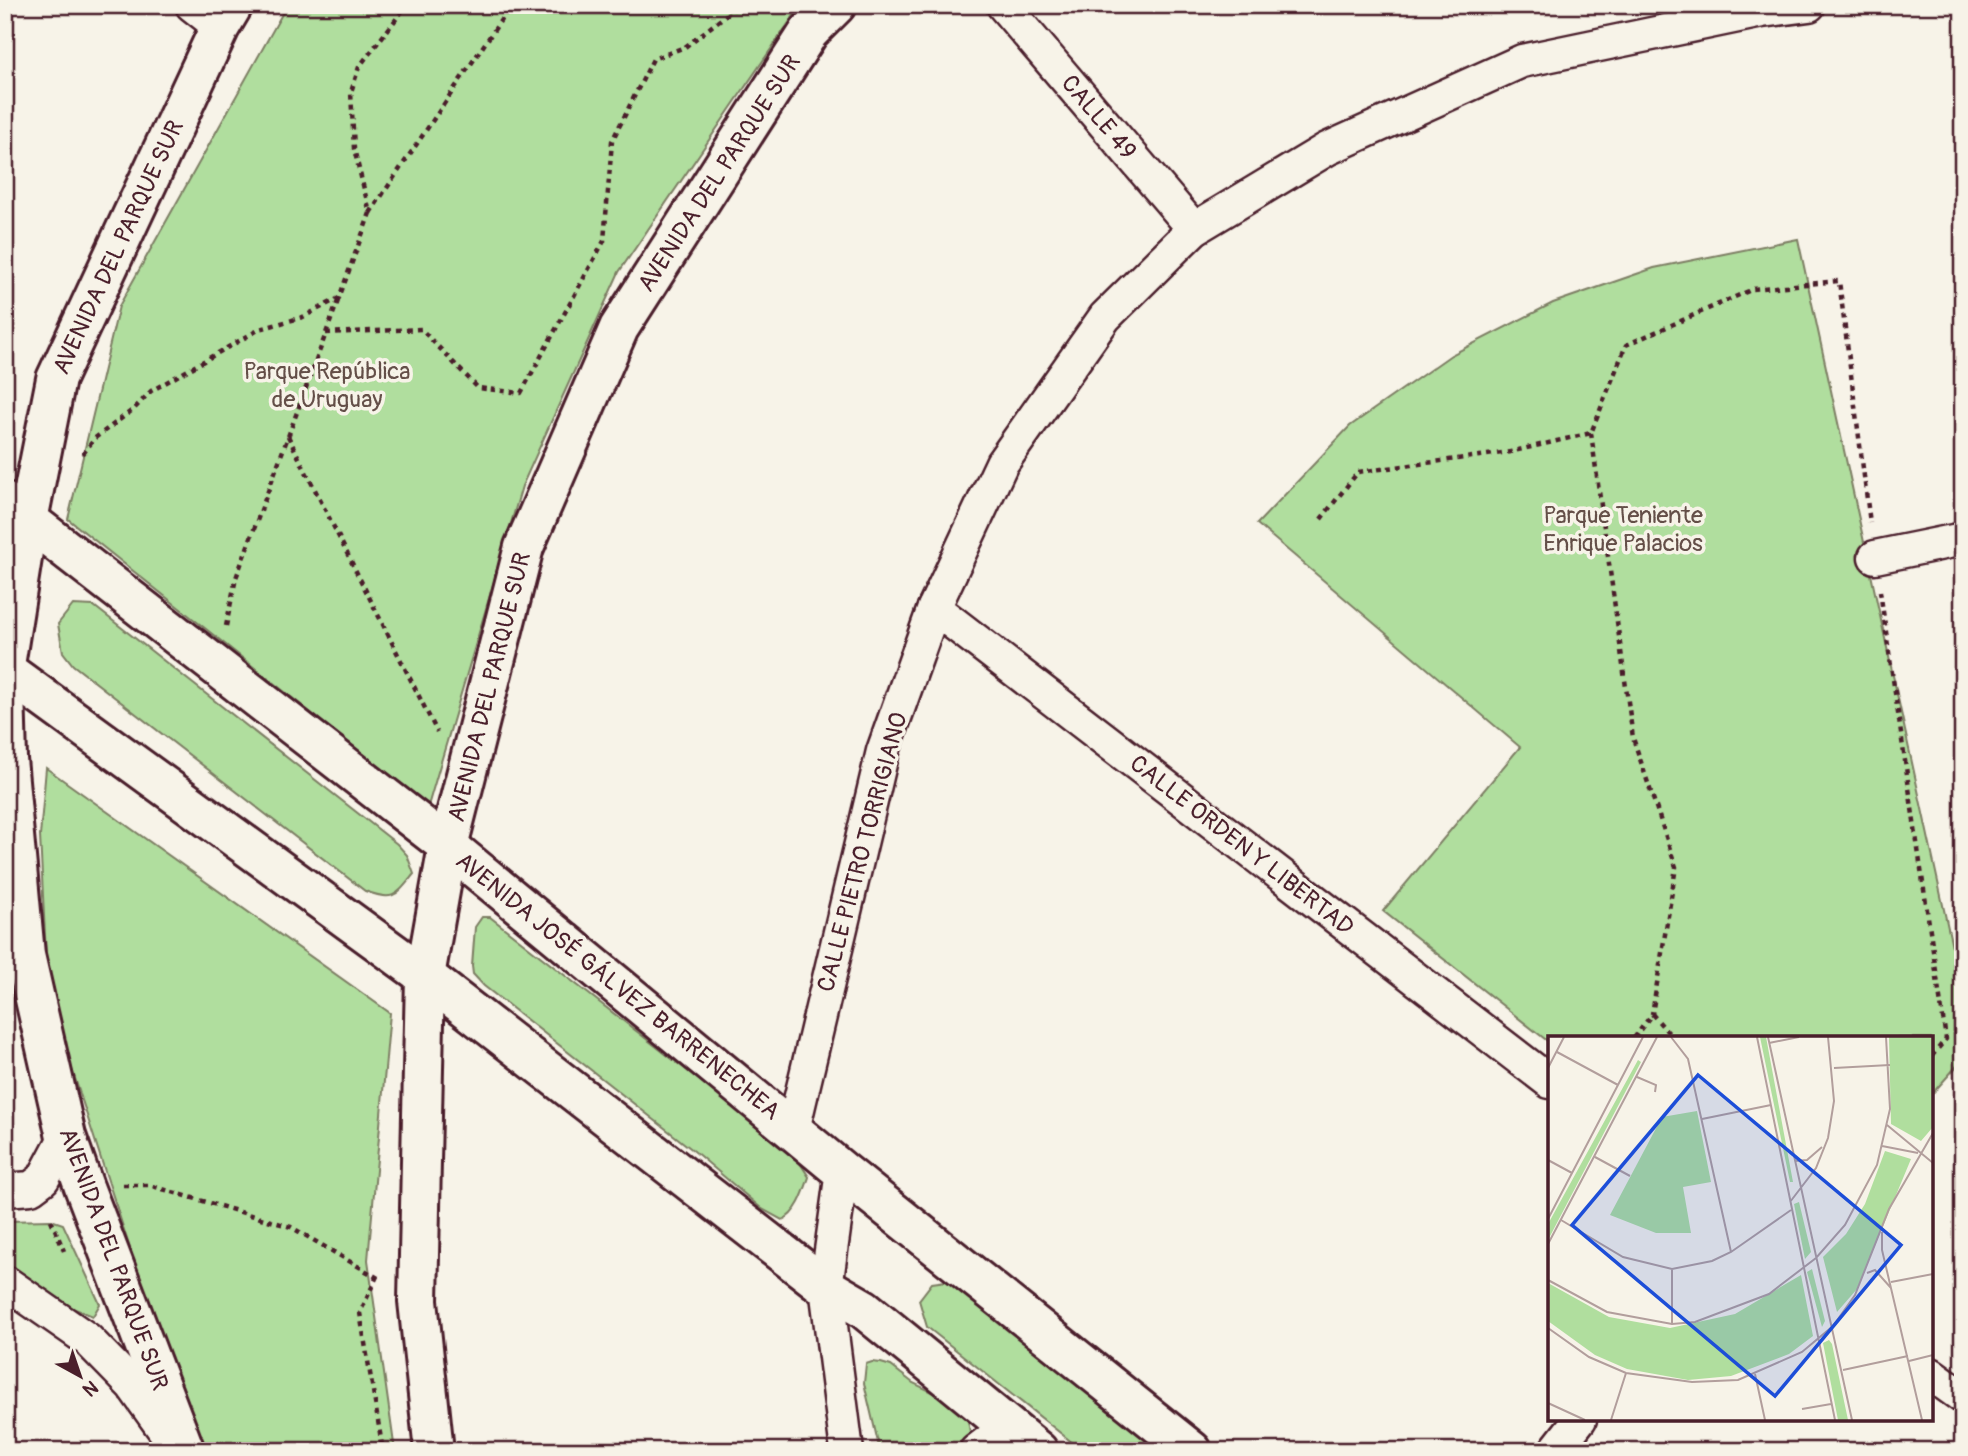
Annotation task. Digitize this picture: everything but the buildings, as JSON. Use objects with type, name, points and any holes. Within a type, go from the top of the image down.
[{"type":"main road","name":"AVENIDA DEL PARQUE SUR","points":[[434,1451],[418,1301],[425,976],[448,846],[524,547],[619,328],[809,32],[836,5]]},
{"type":"main road","name":"AVENIDA DEL PARQUE SUR","points":[[5,667],[17,511],[56,379],[215,12]]},
{"type":"main road","name":"AVENIDA JOSÉ GÁLVEZ BARRENECHEA","points":[[17,511],[448,846],[842,1171],[1192,1451]]},
{"type":"main road","points":[[5,667],[425,976],[826,1287],[864,1309],[1038,1451]]},
{"type":"main road","name":"AVENIDA DEL PARQUE SUR","points":[[5,690],[7,759],[26,955],[66,1136],[83,1187],[185,1451]]},
{"type":"street","name":"CALLE 49","points":[[1003,5],[1194,229]]},
{"type":"street","name":"CALLE PIETRO TORRIGIANO","points":[[793,1130],[883,751],[934,608],[1002,463],[1105,317],[1194,229],[1326,149],[1522,61],[1762,11],[1808,5]]},
{"type":"street","points":[[1875,557],[1963,539]]},
{"type":"street","name":"CALLE ORDEN Y LIBERTAD","points":[[934,608],[1548,1080]]},
{"type":"street","points":[[5,1190],[30,1188],[43,1179],[66,1136]]},
{"type":"street","points":[[842,1171],[826,1287],[847,1451]]},
{"type":"street","points":[[5,1282],[87,1339],[132,1385],[179,1451]]},
{"type":"street","points":[[1933,1375],[1963,1397]]},
{"type":"street","points":[[1555,1451],[1578,1421]]},
{"type":"street","points":[[976,1451],[1007,1427]]},
{"type":"path","points":[[370,213],[354,149],[351,92],[359,67],[407,5]]},
{"type":"path","points":[[218,668],[236,578],[370,213],[511,5]]},
{"type":"path","points":[[326,334],[421,329],[478,388],[521,393],[604,241],[612,141],[653,59],[685,47],[739,5]]},
{"type":"path","points":[[1636,1036],[1652,1014],[1676,867],[1633,738],[1591,433],[1626,345],[1753,289],[1839,281],[1875,557],[1946,1039],[1933,1055]]},
{"type":"path","points":[[79,458],[95,438],[134,409],[151,391],[260,328],[303,317],[339,298]]},
{"type":"path","points":[[1321,519],[1358,472],[1510,452],[1591,433]]},
{"type":"path","points":[[288,436],[464,785]]},
{"type":"path","points":[[1652,1014],[1672,1036]]},
{"type":"path","points":[[83,1187],[149,1185],[291,1227],[418,1301]]},
{"type":"green space","name":"Parque República de Uruguay","points":[[287,5],[801,5],[619,272],[522,486],[428,806],[68,519],[119,306]]},
{"type":"green space","name":"Parque Teniente Enrique Palacios","points":[[1798,239],[1963,997],[1963,1059],[1933,1093],[1933,1036],[1548,1036],[1548,1041],[1383,911],[1520,747],[1257,524],[1350,426],[1451,355],[1553,303],[1654,268]]},
{"type":"green space","points":[[73,605],[94,606],[397,844],[407,855],[414,874],[394,895],[382,896],[365,891],[73,665],[63,652],[58,624]]},
{"type":"green space","points":[[46,768],[390,1013],[368,1260],[395,1451],[200,1451],[166,1360],[48,995],[40,836]]},
{"type":"green space","points":[[482,917],[490,917],[794,1154],[809,1177],[792,1213],[782,1220],[762,1209],[694,1151],[484,986],[473,974],[472,966],[475,927]]},
{"type":"green space","points":[[51,1220],[63,1224],[100,1304],[93,1316],[62,1304],[5,1261],[5,1221]]},
{"type":"green space","points":[[953,1280],[1165,1451],[1083,1451],[927,1327],[919,1300],[932,1283]]},
{"type":"green space","points":[[872,1362],[891,1366],[913,1383],[958,1404],[967,1415],[970,1432],[964,1451],[880,1451],[864,1383],[866,1364]]}]
